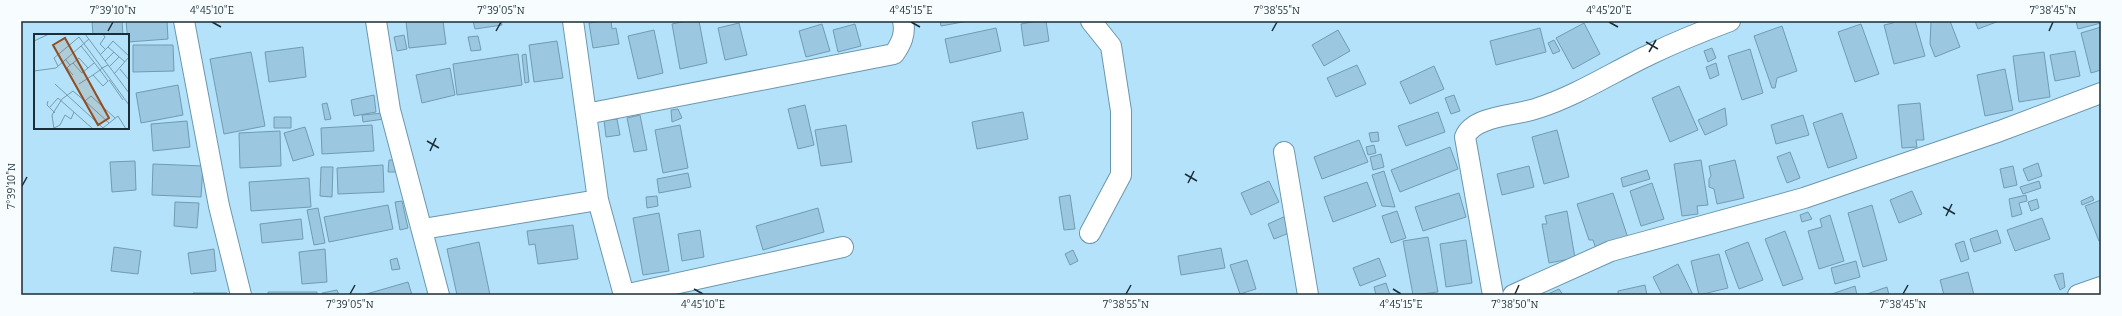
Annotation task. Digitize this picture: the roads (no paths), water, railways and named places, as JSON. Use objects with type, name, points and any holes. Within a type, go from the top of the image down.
[{"type":"street","points":[[184,21],[219,206],[241,295]]},
{"type":"street","points":[[376,21],[390,110],[440,295]]},
{"type":"street","points":[[573,21],[598,200],[624,295],[843,247]]},
{"type":"street","points":[[586,114],[894,54],[901,43],[904,28],[903,21]]},
{"type":"street","points":[[1090,233],[1121,175],[1121,110],[1110,46],[1091,21]]},
{"type":"street","points":[[1493,295],[1465,137],[1468,129],[1475,124],[1528,112],[1563,100],[1651,54],[1730,21]]},
{"type":"street","points":[[1513,295],[1611,251],[1804,198],[2000,131],[2101,93]]},
{"type":"street","points":[[1284,152],[1308,295]]},
{"type":"street","points":[[423,229],[598,200]]},
{"type":"street","points":[[2078,295],[2101,287]]}]
